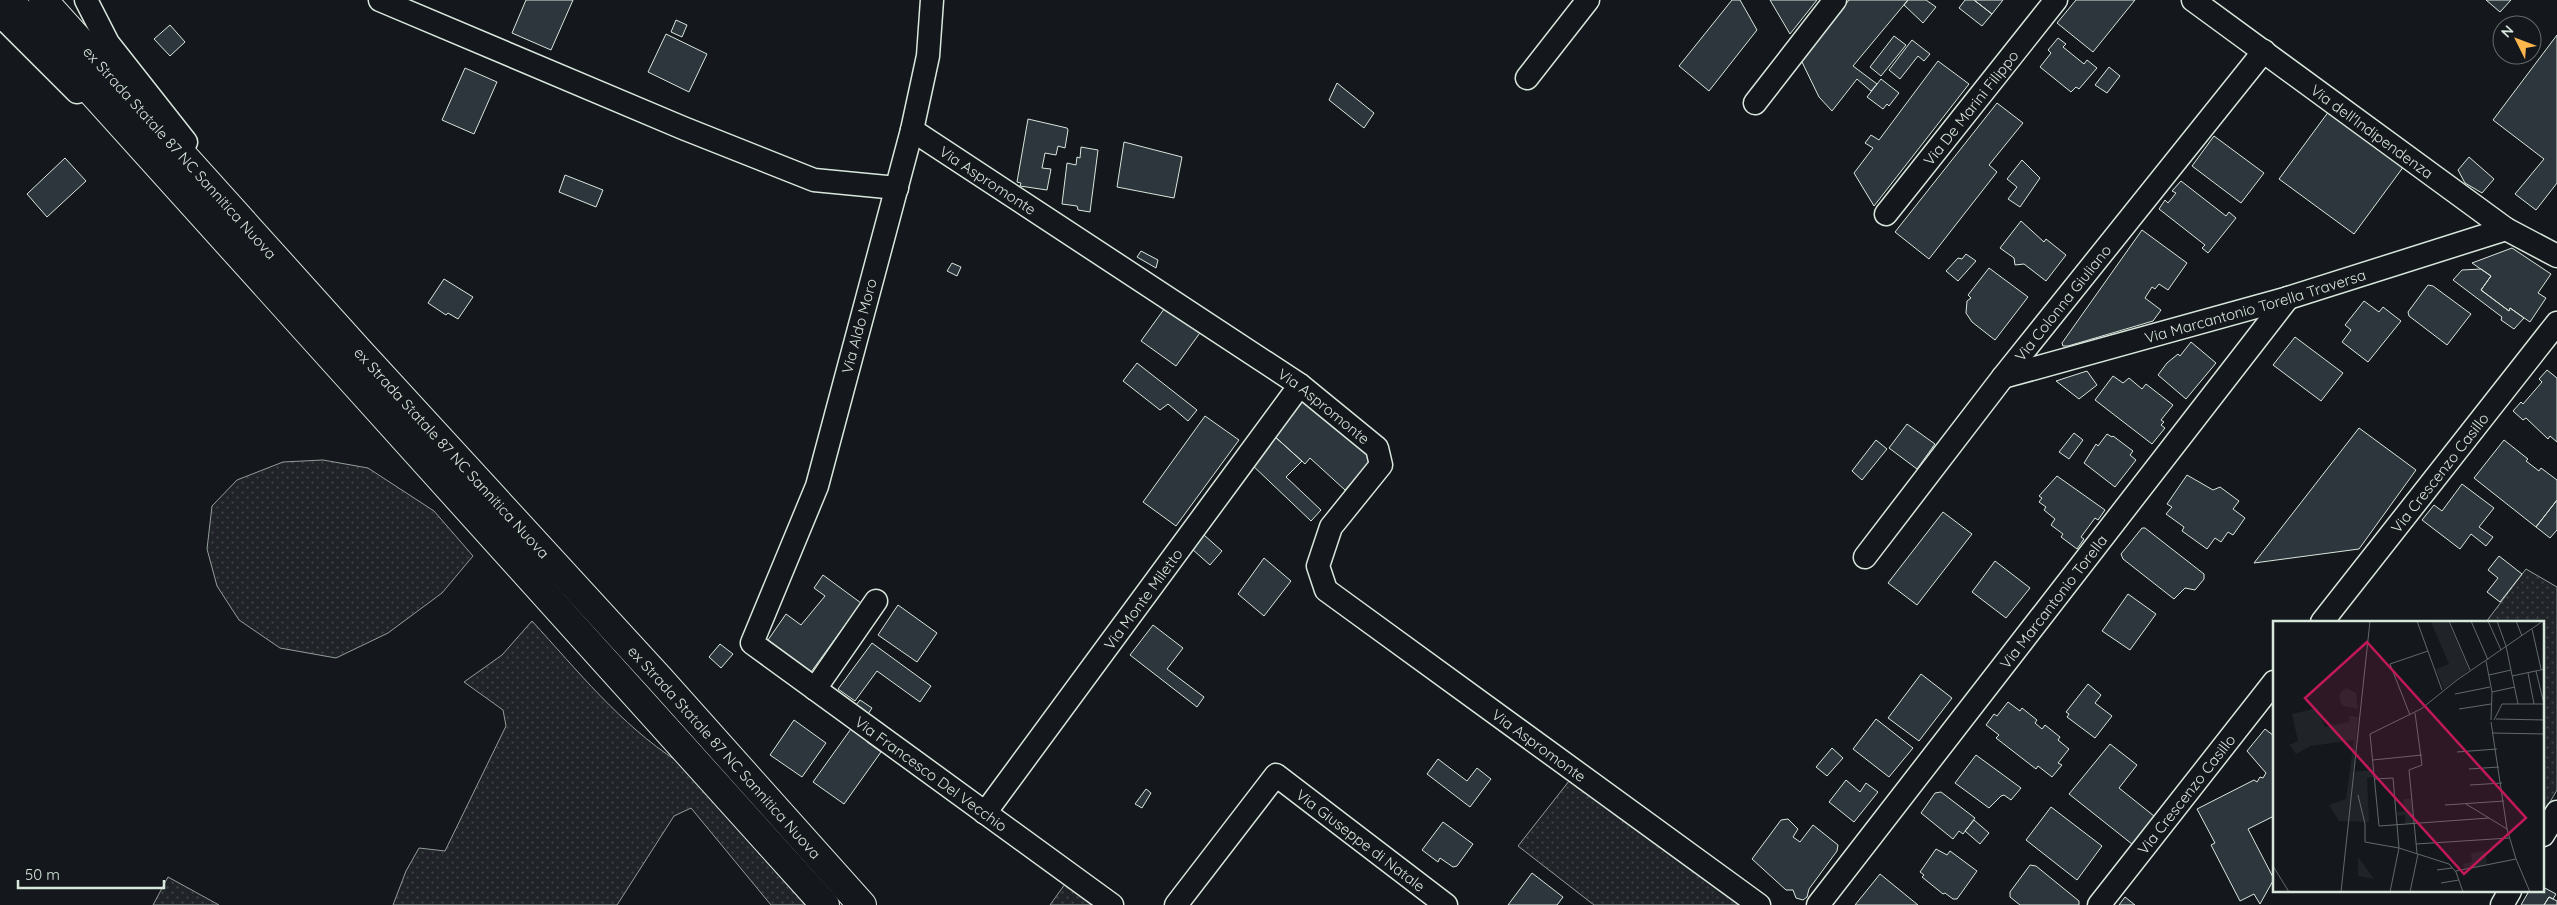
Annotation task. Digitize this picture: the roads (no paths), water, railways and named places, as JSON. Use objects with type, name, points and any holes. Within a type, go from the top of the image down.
[{"type":"highway","name":"ex Strada Statale 87 NC Sannitica Nuova","points":[[9,0],[825,905]]},
{"type":"highway","name":"ex Strada Statale 87 NC Sannitica Nuova","points":[[44,0],[236,215],[666,685],[862,905]]},
{"type":"street","points":[[86,0],[108,43],[150,94],[236,215]]},
{"type":"street","points":[[380,0],[683,128],[814,180],[897,188]]},
{"type":"street","name":"Via Aldo Moro","points":[[752,643],[817,486],[912,130],[928,56],[932,0]]},
{"type":"street","points":[[1527,78],[1588,0]]},
{"type":"street","points":[[1755,103],[1835,0]]},
{"type":"street","name":"Via De Marini Filippo","points":[[1886,214],[2056,0]]},
{"type":"street","name":"Via dell'Indipendenza","points":[[2193,0],[2506,229],[2557,256]]},
{"type":"street","points":[[0,15],[80,96],[147,153]]},
{"type":"street","name":"Via Colonna Giuliano","points":[[1866,557],[2003,378],[2264,51]]},
{"type":"street","name":"Via Aspromonte","points":[[912,130],[1300,384],[1377,448],[1381,466],[1331,527],[1318,566],[1326,590],[1759,905]]},
{"type":"street","name":"Via Marcantonio Torella Traversa","points":[[2003,378],[2288,298],[2506,229]]},
{"type":"street","name":"Via Marcantonio Torella","points":[[1818,905],[2288,298]]},
{"type":"street","name":"Via Crescenzo Casillo","points":[[2323,621],[2557,323]]},
{"type":"street","name":"Via Monte Miletto","points":[[985,813],[1229,478],[1300,384]]},
{"type":"street","points":[[815,689],[876,602]]},
{"type":"street","name":"Via Francesco Del Vecchio","points":[[752,643],[1112,905]]},
{"type":"street","name":"Via Crescenzo Casillo","points":[[2099,905],[2273,683]]},
{"type":"street","name":"Via Giuseppe di Natale","points":[[1176,905],[1276,775],[1446,905]]},
{"type":"street","points":[[2544,833],[2557,812]]},
{"type":"street","points":[[2502,905],[2509,892]]}]
